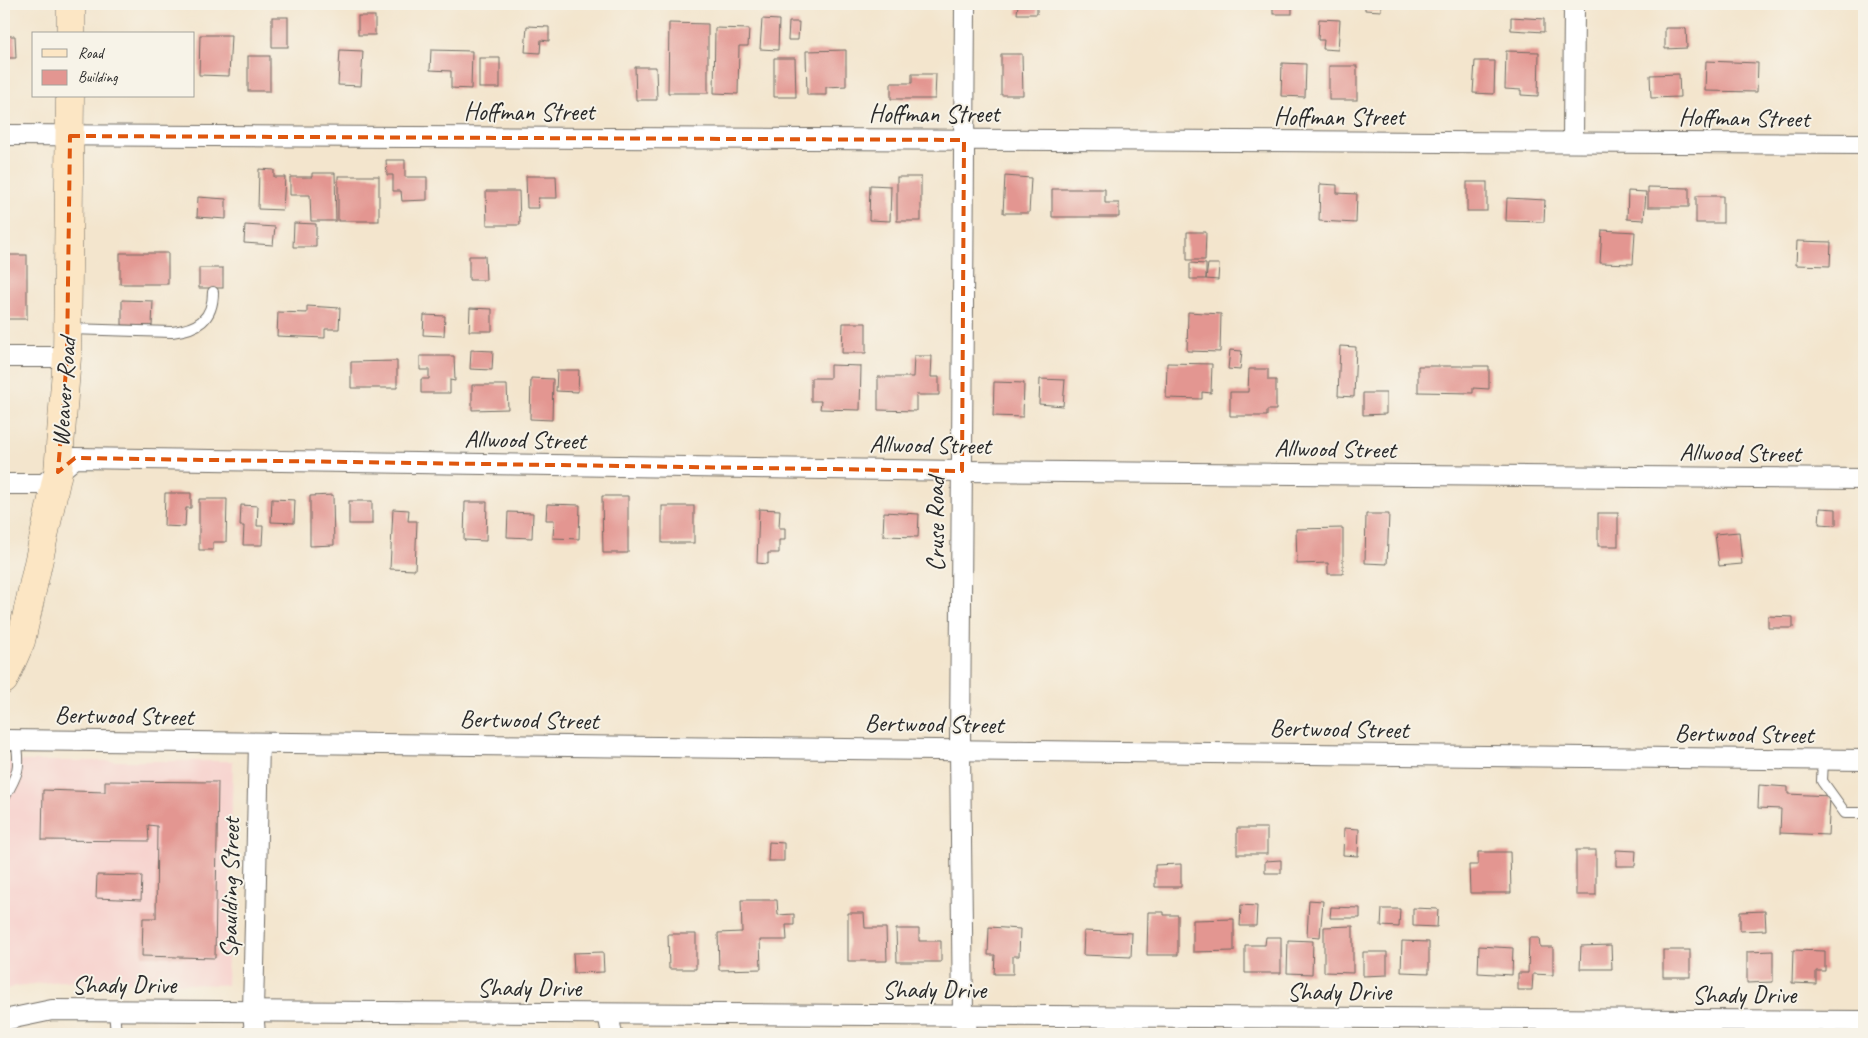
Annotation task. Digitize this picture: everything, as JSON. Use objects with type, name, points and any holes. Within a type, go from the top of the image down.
[{"type":"street","points":[[71,4],[71,32]]},
{"type":"street","name":"Cruse Road","points":[[965,4],[960,750],[965,1025]]},
{"type":"street","points":[[1573,141],[1574,4]]},
{"type":"street","name":"Weaver Road","points":[[4,680],[22,641],[58,472],[68,330],[70,98]]},
{"type":"street","name":"Hoffman Street","points":[[4,135],[1333,143],[1573,141],[1864,144]]},
{"type":"street","points":[[4,357],[67,357]]},
{"type":"street","name":"Allwood Street","points":[[4,484],[44,484],[75,458],[962,471],[1864,479]]},
{"type":"street","name":"Bertwood Street","points":[[10,740],[1864,760]]},
{"type":"street","name":"Spaulding Street","points":[[255,1034],[253,1011],[259,743]]},
{"type":"street","name":"Shady Drive","points":[[4,1020],[52,1010],[608,1014],[965,1025],[1864,1021]]},
{"type":"street","points":[[608,1014],[612,1034]]},
{"type":"lane","points":[[68,330],[172,332],[186,330],[197,326],[208,314],[213,305],[213,292]]},
{"type":"lane","points":[[4,798],[16,778],[20,761],[10,740]]},
{"type":"lane","points":[[1823,760],[1822,781],[1845,813],[1864,813]]},
{"type":"lane","points":[[114,1011],[116,1034]]},
{"type":"highlighted area","points":[[70,136],[964,140],[962,471],[75,458],[58,472],[67,357]]},
{"type":"shaded area","points":[[4,761],[233,761],[227,985],[61,981],[16,986],[4,990]]},
{"type":"building","points":[[1018,4],[1037,4],[1037,14],[1017,14]]},
{"type":"building","points":[[1273,4],[1292,4],[1292,14],[1273,14]]},
{"type":"building","points":[[1365,4],[1381,4],[1381,11],[1365,10]]},
{"type":"building","points":[[358,16],[375,16],[375,35],[358,35]]},
{"type":"building","points":[[272,17],[288,17],[288,47],[272,47]]},
{"type":"building","points":[[1511,17],[1544,19],[1544,32],[1511,30]]},
{"type":"building","points":[[762,19],[779,20],[778,50],[760,49]]},
{"type":"building","points":[[1319,19],[1340,20],[1338,50],[1323,49],[1324,40],[1318,40]]},
{"type":"building","points":[[789,22],[799,22],[798,40],[788,40]]},
{"type":"building","points":[[669,23],[708,24],[708,93],[668,93]]},
{"type":"building","points":[[527,26],[549,27],[549,41],[541,40],[540,53],[525,52]]},
{"type":"building","points":[[715,28],[749,29],[748,46],[739,46],[738,94],[714,93]]},
{"type":"building","points":[[1665,28],[1686,28],[1687,48],[1665,49]]},
{"type":"building","points":[[200,35],[231,35],[229,76],[199,75]]},
{"type":"building","points":[[4,36],[15,36],[16,58],[4,58]]},
{"type":"building","points":[[340,50],[363,51],[361,86],[338,85]]},
{"type":"building","points":[[431,50],[472,51],[471,89],[451,88],[451,71],[430,70]]},
{"type":"building","points":[[846,50],[846,86],[826,87],[826,95],[807,95],[806,51]]},
{"type":"building","points":[[1506,51],[1539,52],[1538,96],[1521,95],[1521,90],[1505,89]]},
{"type":"building","points":[[1001,54],[1022,54],[1023,95],[1001,95]]},
{"type":"building","points":[[248,56],[270,56],[270,91],[248,91]]},
{"type":"building","points":[[479,58],[500,58],[500,88],[479,88]]},
{"type":"building","points":[[774,58],[795,58],[796,97],[774,97]]},
{"type":"building","points":[[1475,61],[1495,61],[1494,94],[1473,93]]},
{"type":"building","points":[[1706,61],[1758,63],[1757,92],[1705,91]]},
{"type":"building","points":[[1282,63],[1306,64],[1305,97],[1281,96]]},
{"type":"building","points":[[1329,66],[1357,66],[1357,100],[1329,100]]},
{"type":"building","points":[[635,67],[656,67],[657,100],[636,100]]},
{"type":"building","points":[[912,74],[936,74],[935,99],[891,99],[891,83],[912,83]]},
{"type":"building","points":[[1679,74],[1680,97],[1651,98],[1650,75]]},
{"type":"building","points":[[386,160],[405,160],[405,177],[427,177],[427,200],[402,201],[401,191],[393,191],[393,175],[387,175]]},
{"type":"building","points":[[259,169],[274,170],[274,177],[285,177],[283,210],[258,209]]},
{"type":"building","points":[[312,173],[335,173],[336,221],[311,221],[310,195],[290,195],[290,177],[312,177]]},
{"type":"building","points":[[338,176],[379,176],[379,221],[338,221]]},
{"type":"building","points":[[526,176],[556,176],[557,198],[538,198],[539,208],[527,208]]},
{"type":"building","points":[[1005,176],[1031,178],[1029,213],[1003,213]]},
{"type":"building","points":[[897,177],[921,177],[921,221],[897,221]]},
{"type":"building","points":[[1467,182],[1487,182],[1487,211],[1467,211]]},
{"type":"building","points":[[1320,184],[1337,185],[1337,193],[1357,194],[1356,223],[1319,221]]},
{"type":"building","points":[[870,185],[891,186],[890,221],[869,220]]},
{"type":"building","points":[[1648,187],[1689,188],[1689,207],[1648,207]]},
{"type":"building","points":[[1052,189],[1105,189],[1105,203],[1119,203],[1119,217],[1052,217]]},
{"type":"building","points":[[486,191],[519,191],[520,225],[487,225]]},
{"type":"building","points":[[1628,191],[1646,192],[1644,220],[1627,219]]},
{"type":"building","points":[[1696,196],[1723,196],[1723,223],[1696,223]]},
{"type":"building","points":[[198,197],[226,199],[226,219],[197,217]]},
{"type":"building","points":[[1507,198],[1545,200],[1544,222],[1506,221]]},
{"type":"building","points":[[294,223],[316,224],[316,247],[293,247]]},
{"type":"building","points":[[245,225],[275,227],[273,245],[244,243]]},
{"type":"building","points":[[1602,230],[1635,232],[1633,264],[1600,263]]},
{"type":"building","points":[[1187,232],[1206,232],[1205,260],[1187,260]]},
{"type":"building","points":[[1797,241],[1831,242],[1830,266],[1796,265]]},
{"type":"building","points":[[120,253],[168,253],[168,284],[120,284]]},
{"type":"building","points":[[4,255],[27,255],[27,319],[4,319]]},
{"type":"building","points":[[469,256],[485,256],[486,280],[469,280]]},
{"type":"building","points":[[1190,263],[1206,264],[1206,279],[1190,279]]},
{"type":"building","points":[[1208,264],[1219,264],[1218,280],[1206,279]]},
{"type":"building","points":[[199,268],[223,268],[223,288],[199,288]]},
{"type":"building","points":[[122,300],[153,301],[152,326],[122,325]]},
{"type":"building","points":[[307,306],[340,308],[339,329],[325,329],[325,338],[277,336],[278,312],[307,313]]},
{"type":"building","points":[[470,308],[492,309],[492,331],[469,331]]},
{"type":"building","points":[[1188,312],[1221,314],[1220,352],[1187,351]]},
{"type":"building","points":[[424,315],[445,316],[444,336],[423,335]]},
{"type":"building","points":[[843,323],[866,323],[866,353],[842,353]]},
{"type":"building","points":[[1340,346],[1356,347],[1354,397],[1338,396]]},
{"type":"building","points":[[471,350],[493,351],[492,370],[470,369]]},
{"type":"building","points":[[1230,350],[1242,351],[1240,370],[1228,369]]},
{"type":"building","points":[[420,356],[454,356],[455,381],[450,380],[450,393],[421,393],[421,379],[429,379],[429,370],[420,370]]},
{"type":"building","points":[[914,356],[932,356],[931,377],[939,377],[939,395],[916,395],[916,411],[878,410],[878,377],[913,377]]},
{"type":"building","points":[[397,361],[397,388],[351,388],[351,362]]},
{"type":"building","points":[[1167,363],[1212,364],[1211,393],[1202,392],[1202,399],[1166,398]]},
{"type":"building","points":[[830,365],[861,366],[860,410],[820,409],[821,401],[811,401],[811,378],[830,378]]},
{"type":"building","points":[[1418,366],[1489,366],[1489,389],[1473,388],[1473,393],[1418,392]]},
{"type":"building","points":[[1249,369],[1268,369],[1268,380],[1276,380],[1276,410],[1267,410],[1267,416],[1230,416],[1230,392],[1248,392]]},
{"type":"building","points":[[557,370],[579,370],[578,392],[556,391]]},
{"type":"building","points":[[531,378],[553,379],[552,420],[530,419]]},
{"type":"building","points":[[1040,379],[1065,380],[1063,406],[1039,404]]},
{"type":"building","points":[[994,382],[1024,383],[1023,417],[993,416]]},
{"type":"building","points":[[472,385],[507,385],[508,409],[472,410]]},
{"type":"building","points":[[1363,393],[1386,393],[1386,414],[1363,415]]},
{"type":"building","points":[[165,493],[191,493],[191,508],[186,508],[185,527],[164,526]]},
{"type":"building","points":[[333,495],[334,545],[310,546],[310,496]]},
{"type":"building","points":[[602,496],[628,496],[628,553],[603,553]]},
{"type":"building","points":[[199,499],[227,499],[226,542],[213,542],[213,550],[199,550]]},
{"type":"building","points":[[272,499],[295,500],[294,523],[271,522]]},
{"type":"building","points":[[349,501],[372,501],[372,524],[349,524]]},
{"type":"building","points":[[465,502],[487,502],[486,541],[464,540]]},
{"type":"building","points":[[547,504],[580,505],[579,539],[553,538],[554,520],[546,520]]},
{"type":"building","points":[[241,505],[258,506],[257,526],[263,526],[262,545],[243,545],[244,526],[240,526]]},
{"type":"building","points":[[662,506],[694,506],[694,543],[662,543]]},
{"type":"building","points":[[1820,508],[1836,509],[1836,525],[1819,524]]},
{"type":"building","points":[[393,509],[409,510],[408,521],[417,521],[415,570],[390,569]]},
{"type":"building","points":[[759,509],[780,510],[779,528],[785,528],[785,540],[779,540],[779,553],[768,553],[768,564],[757,563]]},
{"type":"building","points":[[508,512],[533,513],[532,538],[507,537]]},
{"type":"building","points":[[884,512],[919,514],[918,537],[883,536]]},
{"type":"building","points":[[1598,513],[1618,513],[1618,546],[1598,546]]},
{"type":"building","points":[[1366,514],[1389,514],[1387,564],[1365,563]]},
{"type":"building","points":[[1343,528],[1343,574],[1328,574],[1328,563],[1297,564],[1296,529]]},
{"type":"building","points":[[1739,532],[1742,564],[1719,566],[1715,534]]},
{"type":"building","points":[[1768,616],[1793,617],[1793,628],[1768,628]]},
{"type":"building","points":[[105,781],[218,782],[215,958],[142,956],[143,918],[156,918],[157,826],[148,825],[149,841],[42,840],[43,790],[105,792]]},
{"type":"building","points":[[1759,785],[1788,787],[1788,794],[1830,796],[1828,835],[1780,833],[1781,809],[1758,808]]},
{"type":"building","points":[[1237,828],[1267,828],[1267,854],[1237,854]]},
{"type":"building","points":[[1344,828],[1359,829],[1358,856],[1343,855]]},
{"type":"building","points":[[769,842],[784,843],[784,861],[768,861]]},
{"type":"building","points":[[1576,850],[1596,850],[1596,895],[1576,895]]},
{"type":"building","points":[[1616,850],[1636,851],[1635,866],[1616,866]]},
{"type":"building","points":[[1478,852],[1510,852],[1511,893],[1470,893],[1469,865],[1478,865]]},
{"type":"building","points":[[1281,860],[1281,873],[1265,873],[1265,861]]},
{"type":"building","points":[[1181,864],[1181,887],[1155,887],[1155,865]]},
{"type":"building","points":[[97,875],[142,876],[141,900],[96,898]]},
{"type":"building","points":[[741,900],[777,900],[778,915],[794,914],[794,925],[786,925],[787,940],[760,940],[761,969],[719,970],[718,933],[742,932]]},
{"type":"building","points":[[1309,900],[1323,901],[1320,937],[1307,936]]},
{"type":"building","points":[[1241,905],[1257,906],[1256,926],[1240,926]]},
{"type":"building","points":[[1331,907],[1360,908],[1360,918],[1330,918]]},
{"type":"building","points":[[1413,908],[1438,909],[1437,927],[1413,926]]},
{"type":"building","points":[[1382,909],[1400,909],[1399,927],[1381,926]]},
{"type":"building","points":[[1765,911],[1766,930],[1740,931],[1740,912]]},
{"type":"building","points":[[1148,912],[1164,912],[1164,915],[1178,915],[1178,955],[1147,955]]},
{"type":"building","points":[[848,913],[864,913],[865,928],[886,928],[887,961],[848,961]]},
{"type":"building","points":[[1234,919],[1234,951],[1193,952],[1193,920]]},
{"type":"building","points":[[1353,926],[1353,973],[1324,972],[1324,927]]},
{"type":"building","points":[[989,927],[1020,929],[1019,956],[1013,956],[1013,974],[994,974],[995,955],[988,955]]},
{"type":"building","points":[[896,929],[919,929],[919,941],[941,941],[941,962],[897,962]]},
{"type":"building","points":[[1084,931],[1132,933],[1131,957],[1083,955]]},
{"type":"building","points":[[668,934],[696,934],[696,969],[669,969]]},
{"type":"building","points":[[1266,937],[1281,937],[1281,973],[1245,973],[1245,945],[1265,945]]},
{"type":"building","points":[[1529,938],[1539,938],[1540,947],[1553,947],[1553,975],[1533,974],[1532,990],[1518,990],[1518,973],[1528,973]]},
{"type":"building","points":[[1288,940],[1313,941],[1312,974],[1287,973]]},
{"type":"building","points":[[1402,941],[1429,942],[1429,973],[1401,972]]},
{"type":"building","points":[[1611,945],[1612,969],[1580,969],[1581,946]]},
{"type":"building","points":[[1479,946],[1513,948],[1512,975],[1478,973]]},
{"type":"building","points":[[1663,950],[1690,950],[1690,977],[1663,977]]},
{"type":"building","points":[[1793,950],[1825,951],[1825,971],[1816,971],[1816,984],[1792,983]]},
{"type":"building","points":[[1773,951],[1773,982],[1747,983],[1747,952]]},
{"type":"building","points":[[603,952],[604,972],[574,973],[573,953]]},
{"type":"building","points":[[1363,952],[1387,952],[1387,975],[1363,976]]}]
